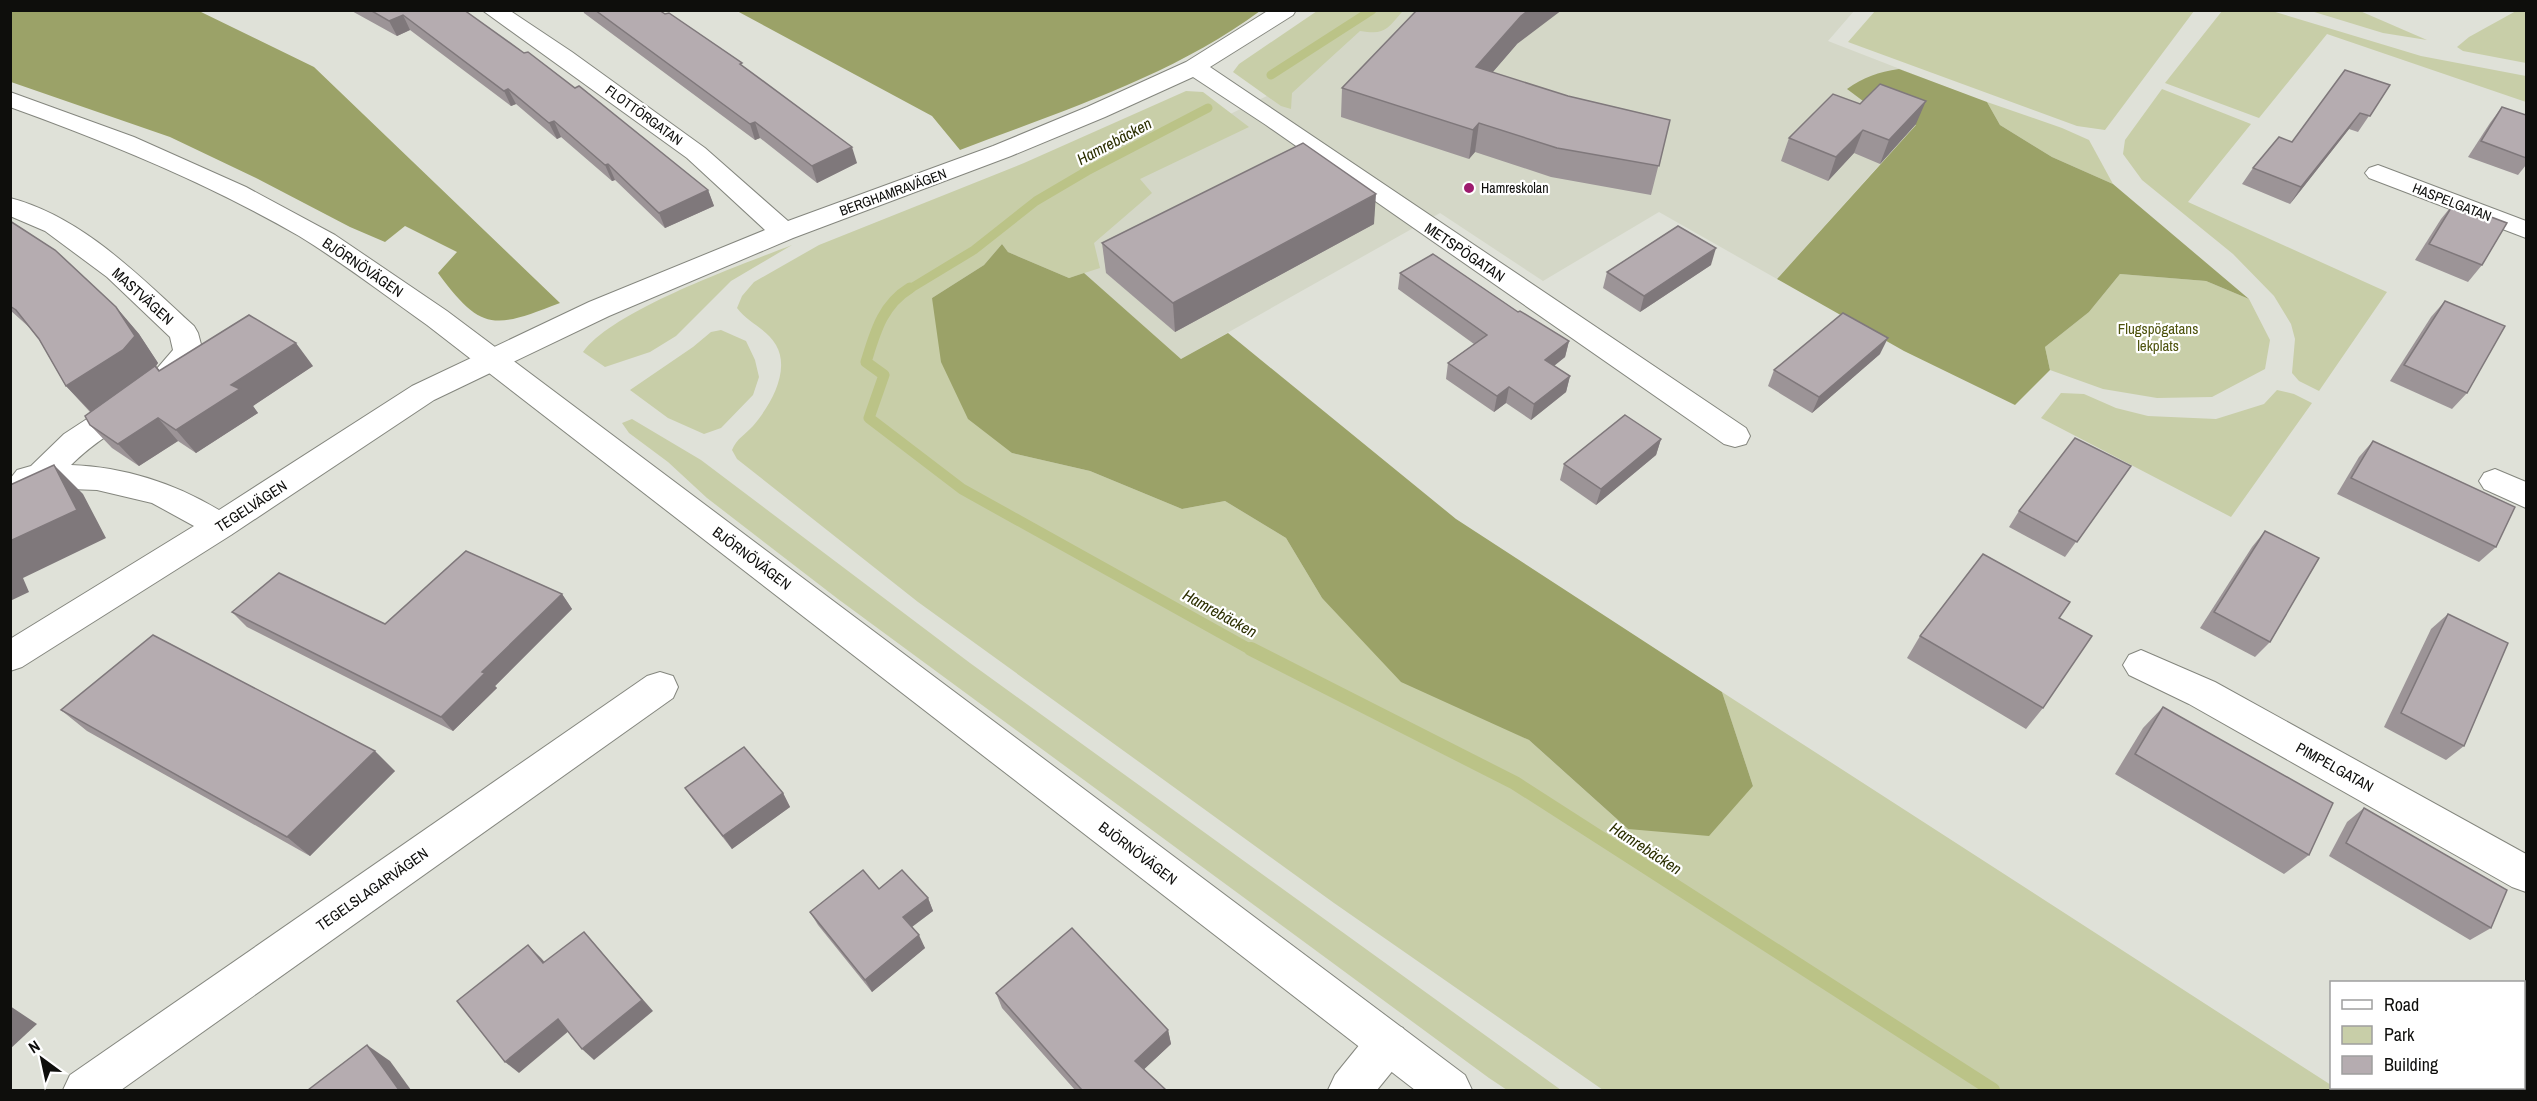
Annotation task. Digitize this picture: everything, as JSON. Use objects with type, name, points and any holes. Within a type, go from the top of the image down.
[{"type":"street","name":"FLOTTÖRGATAN","points":[[493,10],[564,57],[696,153],[784,232]]},
{"type":"street","name":"BERGHAMRAVÄGEN","points":[[494,359],[598,309],[784,232],[1002,151],[1194,67],[1285,10]]},
{"type":"street","name":"METSPÖGATAN","points":[[1194,67],[1275,120],[1735,436]]},
{"type":"street","name":"BJÖRNÖVÄGEN","points":[[10,99],[101,131],[216,182],[310,232],[494,359],[1450,1090]]},
{"type":"street","name":"HASPELGATAN","points":[[2378,173],[2526,230]]},
{"type":"street","name":"MASTVÄGEN","points":[[10,206],[54,225],[117,271],[184,333],[188,352],[159,386],[25,478],[10,494]]},
{"type":"street","name":"TEGELVÄGEN","points":[[10,657],[220,526],[423,393],[494,359]]},
{"type":"street","points":[[25,478],[120,482],[164,495],[220,526]]},
{"type":"street","points":[[2495,481],[2526,496]]},
{"type":"street","name":"PIMPELGATAN","points":[[2141,665],[2202,693],[2526,874]]},
{"type":"street","name":"TEGELSLAGARVÄGEN","points":[[85,1090],[660,687]]},
{"type":"street","points":[[1350,1090],[1388,1043]]},
{"type":"shaded area","name":"Hamreskolan","points":[[1383,11],[1854,11],[1828,41],[1967,95],[1880,164],[1777,279],[1659,212],[1543,281],[1440,213],[1181,359],[1020,217],[1271,94]]},
{"type":"green space","points":[[1400,10],[1402,12],[1384,30],[1360,31],[1292,93],[1291,109],[1281,106],[1233,72],[1239,64],[1317,11]]},
{"type":"green space","points":[[10,11],[199,11],[314,67],[560,303],[520,317],[491,320],[466,307],[438,273],[457,252],[405,226],[385,242],[350,227],[170,137],[11,82]]},
{"type":"green space","points":[[737,11],[1260,11],[1190,55],[1153,73],[1077,106],[960,150],[932,116]]},
{"type":"green space","points":[[1875,11],[2194,11],[2105,130],[2077,126],[1848,42]]},
{"type":"green space","points":[[2222,11],[2272,11],[2421,56],[2526,76],[2526,102],[2327,34],[2259,118],[2165,83]]},
{"type":"green space","points":[[2311,11],[2360,11],[2427,40],[2383,33]]},
{"type":"green space","points":[[2516,11],[2526,11],[2526,63],[2463,51],[2457,47],[2469,37]]},
{"type":"green space","points":[[1899,69],[1987,102],[2000,125],[2052,157],[2113,184],[2249,299],[2206,281],[2120,274],[2089,312],[2045,347],[2050,370],[2015,405],[1904,351],[1777,279],[1916,125],[1871,107],[1847,89],[1871,76]]},
{"type":"green space","points":[[2162,89],[2251,124],[2188,202],[2387,292],[2319,391],[2299,381],[2292,373],[2295,339],[2291,324],[2274,296],[2233,254],[2142,180],[2123,154],[2125,140]]},
{"type":"green space","points":[[1186,91],[1203,92],[1249,127],[1140,179],[1152,193],[1094,243],[1100,268],[1069,278],[1008,252],[1002,244],[984,265],[932,298],[1012,453],[1090,471],[1182,509],[1225,501],[1286,538],[1322,598],[1467,710],[1529,740],[1628,829],[1753,786],[1722,692],[2330,1084],[2330,1089],[2340,1090],[1603,1090],[1334,903],[918,602],[737,459],[732,450],[736,442],[753,426],[766,409],[780,377],[780,355],[776,345],[737,308],[742,296],[754,282],[819,245],[1024,163]]},
{"type":"green space","points":[[1987,102],[2062,128],[2089,140],[2113,184],[2052,157],[2000,125]]},
{"type":"green space","points":[[1002,244],[1008,252],[1069,278],[1084,273],[1181,359],[1228,333],[1456,519],[1722,692],[1753,786],[1709,836],[1628,829],[1529,740],[1401,682],[1322,598],[1286,538],[1225,501],[1182,509],[1090,471],[1012,453],[968,419],[941,362],[932,298],[984,265]]},
{"type":"green space","points":[[792,245],[731,281],[676,336],[650,352],[605,367],[583,352],[599,336],[621,320],[649,305],[680,290]]},
{"type":"green space","name":"Flugspögatans lekplats","points":[[2120,274],[2206,281],[2249,299],[2270,340],[2265,369],[2212,397],[2157,398],[2103,389],[2050,370],[2045,347],[2089,312]]},
{"type":"green space","points":[[721,330],[746,341],[755,360],[759,377],[753,395],[721,428],[704,434],[668,418],[630,390],[711,332]]},
{"type":"green space","points":[[2277,390],[2294,394],[2312,403],[2231,517],[2041,418],[2061,393],[2084,394],[2116,408],[2148,416],[2216,419],[2264,404]]},
{"type":"green space","points":[[632,419],[701,460],[970,663],[1561,1090],[1507,1090],[1489,1078],[838,599],[707,498],[668,462],[629,433],[622,423]]},
{"type":"building","points":[[370,10],[464,10],[524,53],[528,52],[575,88],[579,86],[708,190],[659,213],[608,164],[605,165],[554,121],[549,123],[508,89],[504,91],[403,15],[389,21]]},
{"type":"building","points":[[595,10],[659,10],[665,14],[669,13],[742,63],[740,64],[852,147],[812,166],[755,122],[750,124]]},
{"type":"building","points":[[1417,10],[1529,10],[1476,67],[1568,96],[1670,120],[1659,166],[1557,148],[1479,123],[1473,130],[1342,88]]},
{"type":"building","points":[[2345,70],[2390,85],[2370,116],[2360,113],[2301,187],[2253,168],[2279,137],[2292,142]]},
{"type":"building","points":[[1880,84],[1926,101],[1889,140],[1863,130],[1836,157],[1789,138],[1833,94],[1860,104]]},
{"type":"building","points":[[2502,107],[2526,115],[2526,158],[2481,141]]},
{"type":"building","points":[[1303,143],[1376,194],[1173,303],[1102,243]]},
{"type":"building","points":[[2454,203],[2507,223],[2482,265],[2429,244]]},
{"type":"building","points":[[10,221],[55,250],[116,307],[135,336],[123,350],[66,386],[39,339],[16,310],[10,306]]},
{"type":"building","points":[[1678,226],[1716,248],[1644,296],[1607,272]]},
{"type":"building","points":[[1433,254],[1518,312],[1520,311],[1569,341],[1545,360],[1570,376],[1534,404],[1509,387],[1497,396],[1448,363],[1487,335],[1400,273]]},
{"type":"building","points":[[2445,301],[2505,326],[2467,393],[2404,365]]},
{"type":"building","points":[[1843,313],[1888,338],[1819,397],[1774,370]]},
{"type":"building","points":[[249,315],[296,343],[231,385],[240,389],[176,430],[158,418],[118,444],[90,425],[85,416],[155,366],[159,371]]},
{"type":"building","points":[[1625,415],[1661,439],[1601,489],[1564,464]]},
{"type":"building","points":[[2075,438],[2131,466],[2077,542],[2019,511]]},
{"type":"building","points":[[2373,441],[2515,507],[2496,547],[2351,478]]},
{"type":"building","points":[[54,465],[77,510],[10,541],[10,485]]},
{"type":"building","points":[[2265,531],[2319,558],[2270,642],[2214,612]]},
{"type":"building","points":[[466,551],[562,594],[482,672],[485,673],[441,717],[232,612],[279,573],[385,624]]},
{"type":"building","points":[[1983,554],[2070,602],[2059,618],[2092,636],[2043,708],[1920,636]]},
{"type":"building","points":[[2448,614],[2508,643],[2464,746],[2401,713]]},
{"type":"building","points":[[153,635],[375,751],[287,837],[61,710]]},
{"type":"building","points":[[2163,707],[2333,803],[2309,855],[2135,754]]},
{"type":"building","points":[[744,747],[783,793],[723,836],[685,788]]},
{"type":"building","points":[[2364,808],[2507,890],[2491,928],[2346,843]]},
{"type":"building","points":[[863,870],[879,889],[902,870],[928,898],[903,917],[919,935],[865,980],[810,912]]},
{"type":"building","points":[[1072,928],[1168,1030],[1135,1061],[1166,1090],[1082,1090],[996,993]]},
{"type":"building","points":[[584,932],[642,1000],[582,1049],[558,1019],[505,1062],[457,1001],[528,945],[543,963]]},
{"type":"building","points":[[367,1045],[399,1090],[308,1090]]},
{"type":"waterway","name":"Hamrebäcken","points":[[1271,75],[1372,10]]},
{"type":"waterway","name":"Hamrebäcken","points":[[908,290],[974,250],[1036,201],[1087,171],[1208,108]]},
{"type":"waterway","name":"Hamrebäcken","points":[[910,288],[900,295],[886,311],[869,351],[866,362],[884,375],[869,418],[962,489],[1253,651]]},
{"type":"waterway","name":"Hamrebäcken","points":[[1251,649],[1515,783],[1993,1090]]},
{"type":"place","name":"Hamreskolan","points":[[1469,188]]}]
